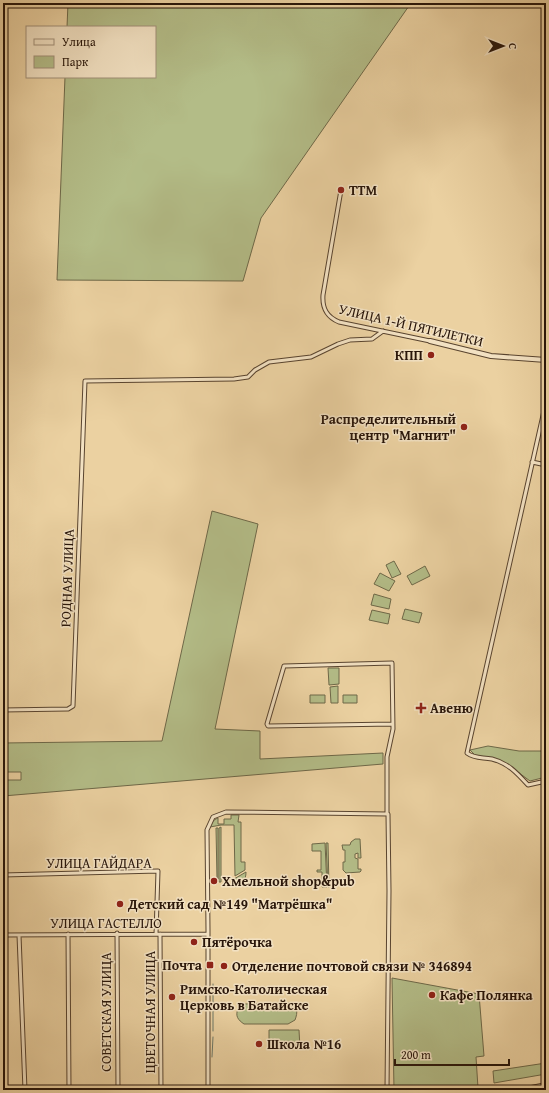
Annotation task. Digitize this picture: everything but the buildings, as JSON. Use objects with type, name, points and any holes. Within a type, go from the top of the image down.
[{"type":"street","name":"УЛИЦА 1-Й ПЯТИЛЕТКИ","points":[[341,190],[322,303],[327,315],[332,319],[490,356],[546,360]]},
{"type":"street","name":"РОДНАЯ УЛИЦА","points":[[3,710],[68,709],[73,706],[85,381],[234,379],[248,377],[255,370],[269,362],[311,357],[350,340],[372,339],[384,331]]},
{"type":"street","points":[[546,402],[467,753],[473,757],[492,759],[509,766],[528,785],[546,781]]},
{"type":"street","points":[[532,462],[546,465]]},
{"type":"street","points":[[387,1090],[389,891],[387,757],[393,729],[393,724],[392,663],[284,666],[267,724],[268,726],[393,724]]},
{"type":"street","points":[[208,1090],[207,830],[212,818],[226,812],[387,814]]},
{"type":"street","name":"УЛИЦА ГАЙДАРА","points":[[3,875],[158,871],[156,934]]},
{"type":"street","points":[[68,934],[69,1090]]},
{"type":"street","name":"СОВЕТСКАЯ УЛИЦА","points":[[117,934],[118,1090]]},
{"type":"street","name":"ЦВЕТОЧНАЯ УЛИЦА","points":[[160,934],[161,1090]]},
{"type":"street","name":"УЛИЦА ГАСТЕЛЛО","points":[[3,935],[208,934]]},
{"type":"street","points":[[19,935],[25,1090]]},
{"type":"street","points":[[522,1090],[546,1085]]},
{"type":"green space","points":[[68,3],[411,3],[261,218],[243,281],[57,280],[65,78],[156,78],[156,26],[67,26]]},
{"type":"green space","points":[[212,511],[258,524],[215,729],[260,731],[260,759],[383,753],[383,764],[3,796],[3,780],[21,780],[21,772],[3,772],[3,743],[162,741]]},
{"type":"green space","points":[[394,561],[401,574],[392,578],[386,565]]},
{"type":"green space","points":[[425,566],[430,576],[412,585],[407,576]]},
{"type":"green space","points":[[380,573],[395,581],[389,591],[374,584]]},
{"type":"green space","points":[[374,594],[391,599],[389,609],[371,605]]},
{"type":"green space","points":[[405,609],[422,613],[419,623],[402,619]]},
{"type":"green space","points":[[372,610],[390,614],[388,624],[369,620]]},
{"type":"green space","points":[[328,668],[339,668],[339,684],[329,685]]},
{"type":"green space","points":[[338,686],[338,703],[331,703],[330,687]]},
{"type":"green space","points":[[310,695],[325,695],[325,703],[310,703]]},
{"type":"green space","points":[[343,695],[357,695],[357,703],[343,703]]},
{"type":"green space","points":[[488,746],[519,751],[546,751],[546,777],[530,781],[507,764],[475,755],[470,750]]},
{"type":"green space","points":[[231,815],[239,815],[238,822],[241,822],[241,862],[245,862],[245,870],[235,876],[234,825],[210,827],[212,822],[218,818],[218,824],[224,824],[224,819],[231,819]]},
{"type":"green space","points":[[221,827],[221,882],[219,882],[219,828]]},
{"type":"green space","points":[[216,828],[218,828],[218,879],[217,879]]},
{"type":"green space","points":[[355,839],[360,839],[361,858],[358,858],[358,853],[355,854],[355,858],[358,859],[358,869],[361,869],[361,871],[346,873],[343,870],[345,850],[343,850],[342,845],[350,845]]},
{"type":"green space","points":[[325,843],[327,887],[322,887],[322,872],[317,872],[317,870],[321,870],[321,851],[312,851],[312,844]]},
{"type":"green space","points":[[326,843],[328,843],[329,887],[328,887]]},
{"type":"green space","points":[[246,872],[243,881],[235,887],[234,879]]},
{"type":"green space","points":[[392,978],[479,994],[484,1056],[476,1057],[478,1088],[394,1090]]},
{"type":"green space","points":[[289,1003],[296,1008],[297,1014],[295,1020],[288,1024],[244,1024],[237,1016],[238,1009],[244,1004]]},
{"type":"green space","points":[[269,1030],[299,1030],[300,1048],[269,1048]]},
{"type":"green space","points":[[546,1063],[546,1074],[494,1083],[493,1071]]},
{"type":"waterway","points":[[213,984],[213,1031]]},
{"type":"waterway","points":[[212,1057],[213,1037]]},
{"type":"place","name":"ТТМ","points":[[341,190]]},
{"type":"place","name":"КПП","points":[[431,355]]},
{"type":"place","name":"Распределительный центр \"Магнит\"","points":[[464,427]]},
{"type":"place","name":"Авеню","points":[[421,708]]},
{"type":"place","name":"Хмельной shop&pub","points":[[214,881]]},
{"type":"place","name":"Детский сад №149 \"Матрёшка\"","points":[[120,904]]},
{"type":"place","name":"Пятёрочка","points":[[194,942]]},
{"type":"place","name":"Почта","points":[[210,965]]},
{"type":"place","name":"Отделение почтовой связи № 346894","points":[[224,966]]},
{"type":"place","name":"Кафе Полянка","points":[[432,995]]},
{"type":"place","name":"Римско-Католическая Церковь в Батайске","points":[[172,997]]},
{"type":"place","name":"Школа №16","points":[[259,1044]]}]
